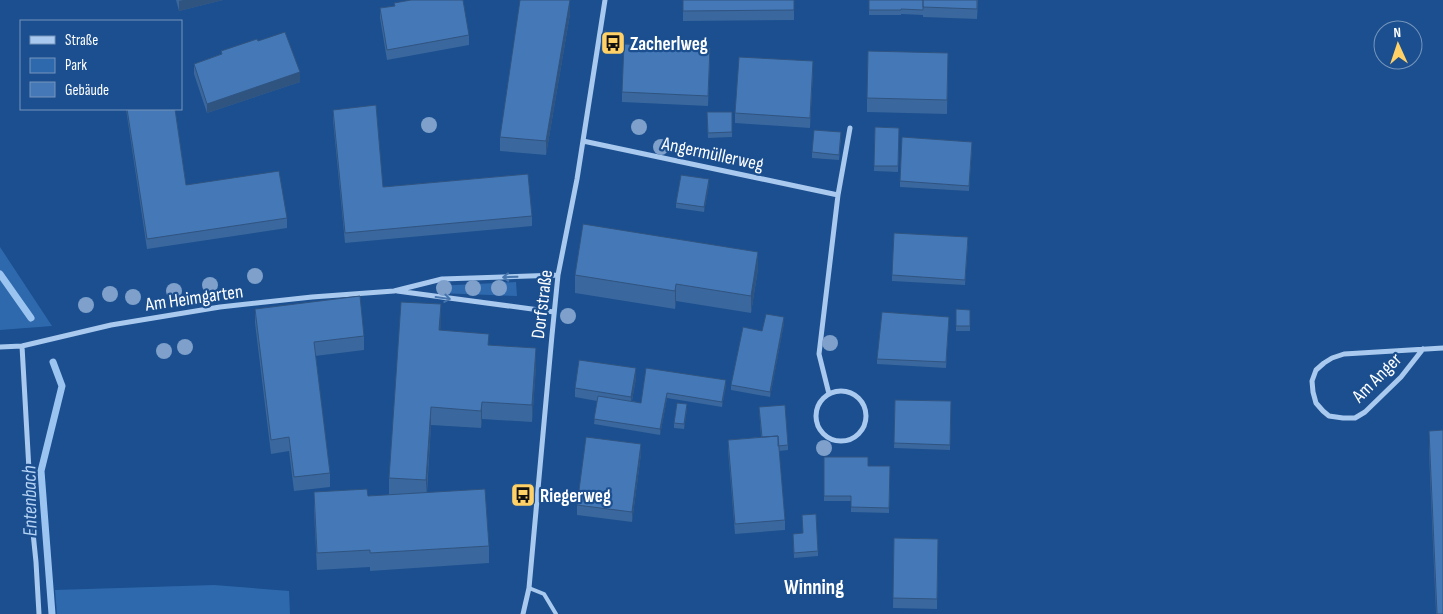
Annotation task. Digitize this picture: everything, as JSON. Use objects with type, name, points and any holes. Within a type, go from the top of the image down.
[{"type":"street","name":"Dorfstraße","points":[[523,614],[529,588],[558,275],[583,141],[605,0]]},
{"type":"street","points":[[829,394],[819,354],[838,195],[850,128]]},
{"type":"street","name":"Angermüllerweg","points":[[583,141],[838,195]]},
{"type":"street","name":"Am Heimgarten","points":[[0,347],[22,346],[111,325],[220,307],[312,296],[394,291],[442,279],[558,275]]},
{"type":"street","name":"Am Heimgarten","points":[[394,291],[554,312]]},
{"type":"street","points":[[22,346],[39,614]]},
{"type":"street","name":"Am Anger","points":[[1423,349],[1401,377],[1365,412],[1355,418],[1329,416],[1316,403],[1312,381],[1316,370],[1332,358],[1344,354],[1423,349],[1443,348]]},
{"type":"street","points":[[845,391],[853,394],[864,406],[865,422],[862,430],[856,436],[841,441],[832,440],[825,436],[820,429],[816,414],[818,406],[822,399],[829,394],[845,391]]},
{"type":"lane","points":[[529,588],[544,594],[556,614]]},
{"type":"green space","points":[[0,247],[52,326],[0,330]]},
{"type":"green space","points":[[516,282],[517,296],[437,293],[436,286]]},
{"type":"green space","points":[[214,585],[289,591],[290,614],[57,614],[55,590]]},
{"type":"building","points":[[411,0],[463,0],[469,35],[387,50],[380,8],[395,6],[394,3]]},
{"type":"building","points":[[520,0],[570,0],[546,141],[500,137]]},
{"type":"building","points":[[683,0],[794,0],[794,10],[683,11]]},
{"type":"building","points":[[869,0],[923,0],[923,10],[869,10]]},
{"type":"building","points":[[923,0],[977,0],[977,9],[923,7]]},
{"type":"building","points":[[285,32],[300,72],[207,104],[194,64],[222,54],[221,51]]},
{"type":"building","points":[[624,44],[710,48],[708,96],[622,92]]},
{"type":"building","points":[[868,51],[948,53],[947,100],[867,98]]},
{"type":"building","points":[[739,57],[813,61],[810,118],[735,113]]},
{"type":"building","points":[[376,105],[383,187],[528,174],[532,216],[345,233],[333,110]]},
{"type":"building","points":[[127,110],[175,110],[186,185],[279,171],[287,218],[147,239]]},
{"type":"building","points":[[707,112],[732,112],[732,132],[708,133]]},
{"type":"building","points":[[875,127],[899,128],[898,166],[874,166]]},
{"type":"building","points":[[814,130],[841,132],[839,155],[812,152]]},
{"type":"building","points":[[902,137],[972,142],[969,186],[900,181]]},
{"type":"building","points":[[681,175],[709,179],[704,207],[676,203]]},
{"type":"building","points":[[583,224],[758,252],[751,296],[676,284],[675,291],[575,275]]},
{"type":"building","points":[[894,233],[968,237],[965,280],[892,275]]},
{"type":"building","points":[[360,296],[364,336],[314,342],[330,473],[294,477],[289,437],[271,440],[255,309]]},
{"type":"building","points":[[401,302],[441,304],[439,330],[489,334],[488,345],[536,348],[532,405],[482,402],[481,411],[431,407],[426,480],[389,478]]},
{"type":"building","points":[[956,309],[970,310],[970,326],[956,326]]},
{"type":"building","points":[[882,312],[949,317],[946,362],[877,359]]},
{"type":"building","points":[[766,314],[784,317],[770,392],[731,385],[743,327],[762,331]]},
{"type":"building","points":[[579,360],[636,368],[631,397],[575,388]]},
{"type":"building","points":[[646,368],[726,380],[722,402],[667,393],[660,429],[594,419],[598,396],[641,403]]},
{"type":"building","points":[[895,400],[951,401],[950,445],[894,443]]},
{"type":"building","points":[[677,403],[687,404],[684,424],[674,423]]},
{"type":"building","points":[[785,405],[788,445],[778,446],[778,436],[762,437],[759,407]]},
{"type":"building","points":[[1443,430],[1443,614],[1437,614],[1429,431]]},
{"type":"building","points":[[778,436],[785,520],[735,524],[728,440]]},
{"type":"building","points":[[586,437],[641,444],[632,512],[577,505]]},
{"type":"building","points":[[824,457],[868,457],[868,466],[890,466],[889,508],[851,507],[851,496],[824,496]]},
{"type":"building","points":[[367,489],[368,496],[485,489],[489,546],[370,553],[370,550],[317,553],[314,492]]},
{"type":"building","points":[[816,514],[818,551],[794,553],[793,534],[803,533],[802,515]]},
{"type":"building","points":[[894,538],[938,539],[937,599],[893,598]]},
{"type":"waterway","name":"Entenbach","points":[[0,274],[31,318]]},
{"type":"waterway","name":"Entenbach","points":[[52,614],[41,471],[62,386],[53,362]]},
{"type":"place","name":"Zacherlweg","points":[[613,43]]},
{"type":"place","name":"Riegerweg","points":[[523,495]]},
{"type":"district","name":"Winning","points":[[814,587]]}]
